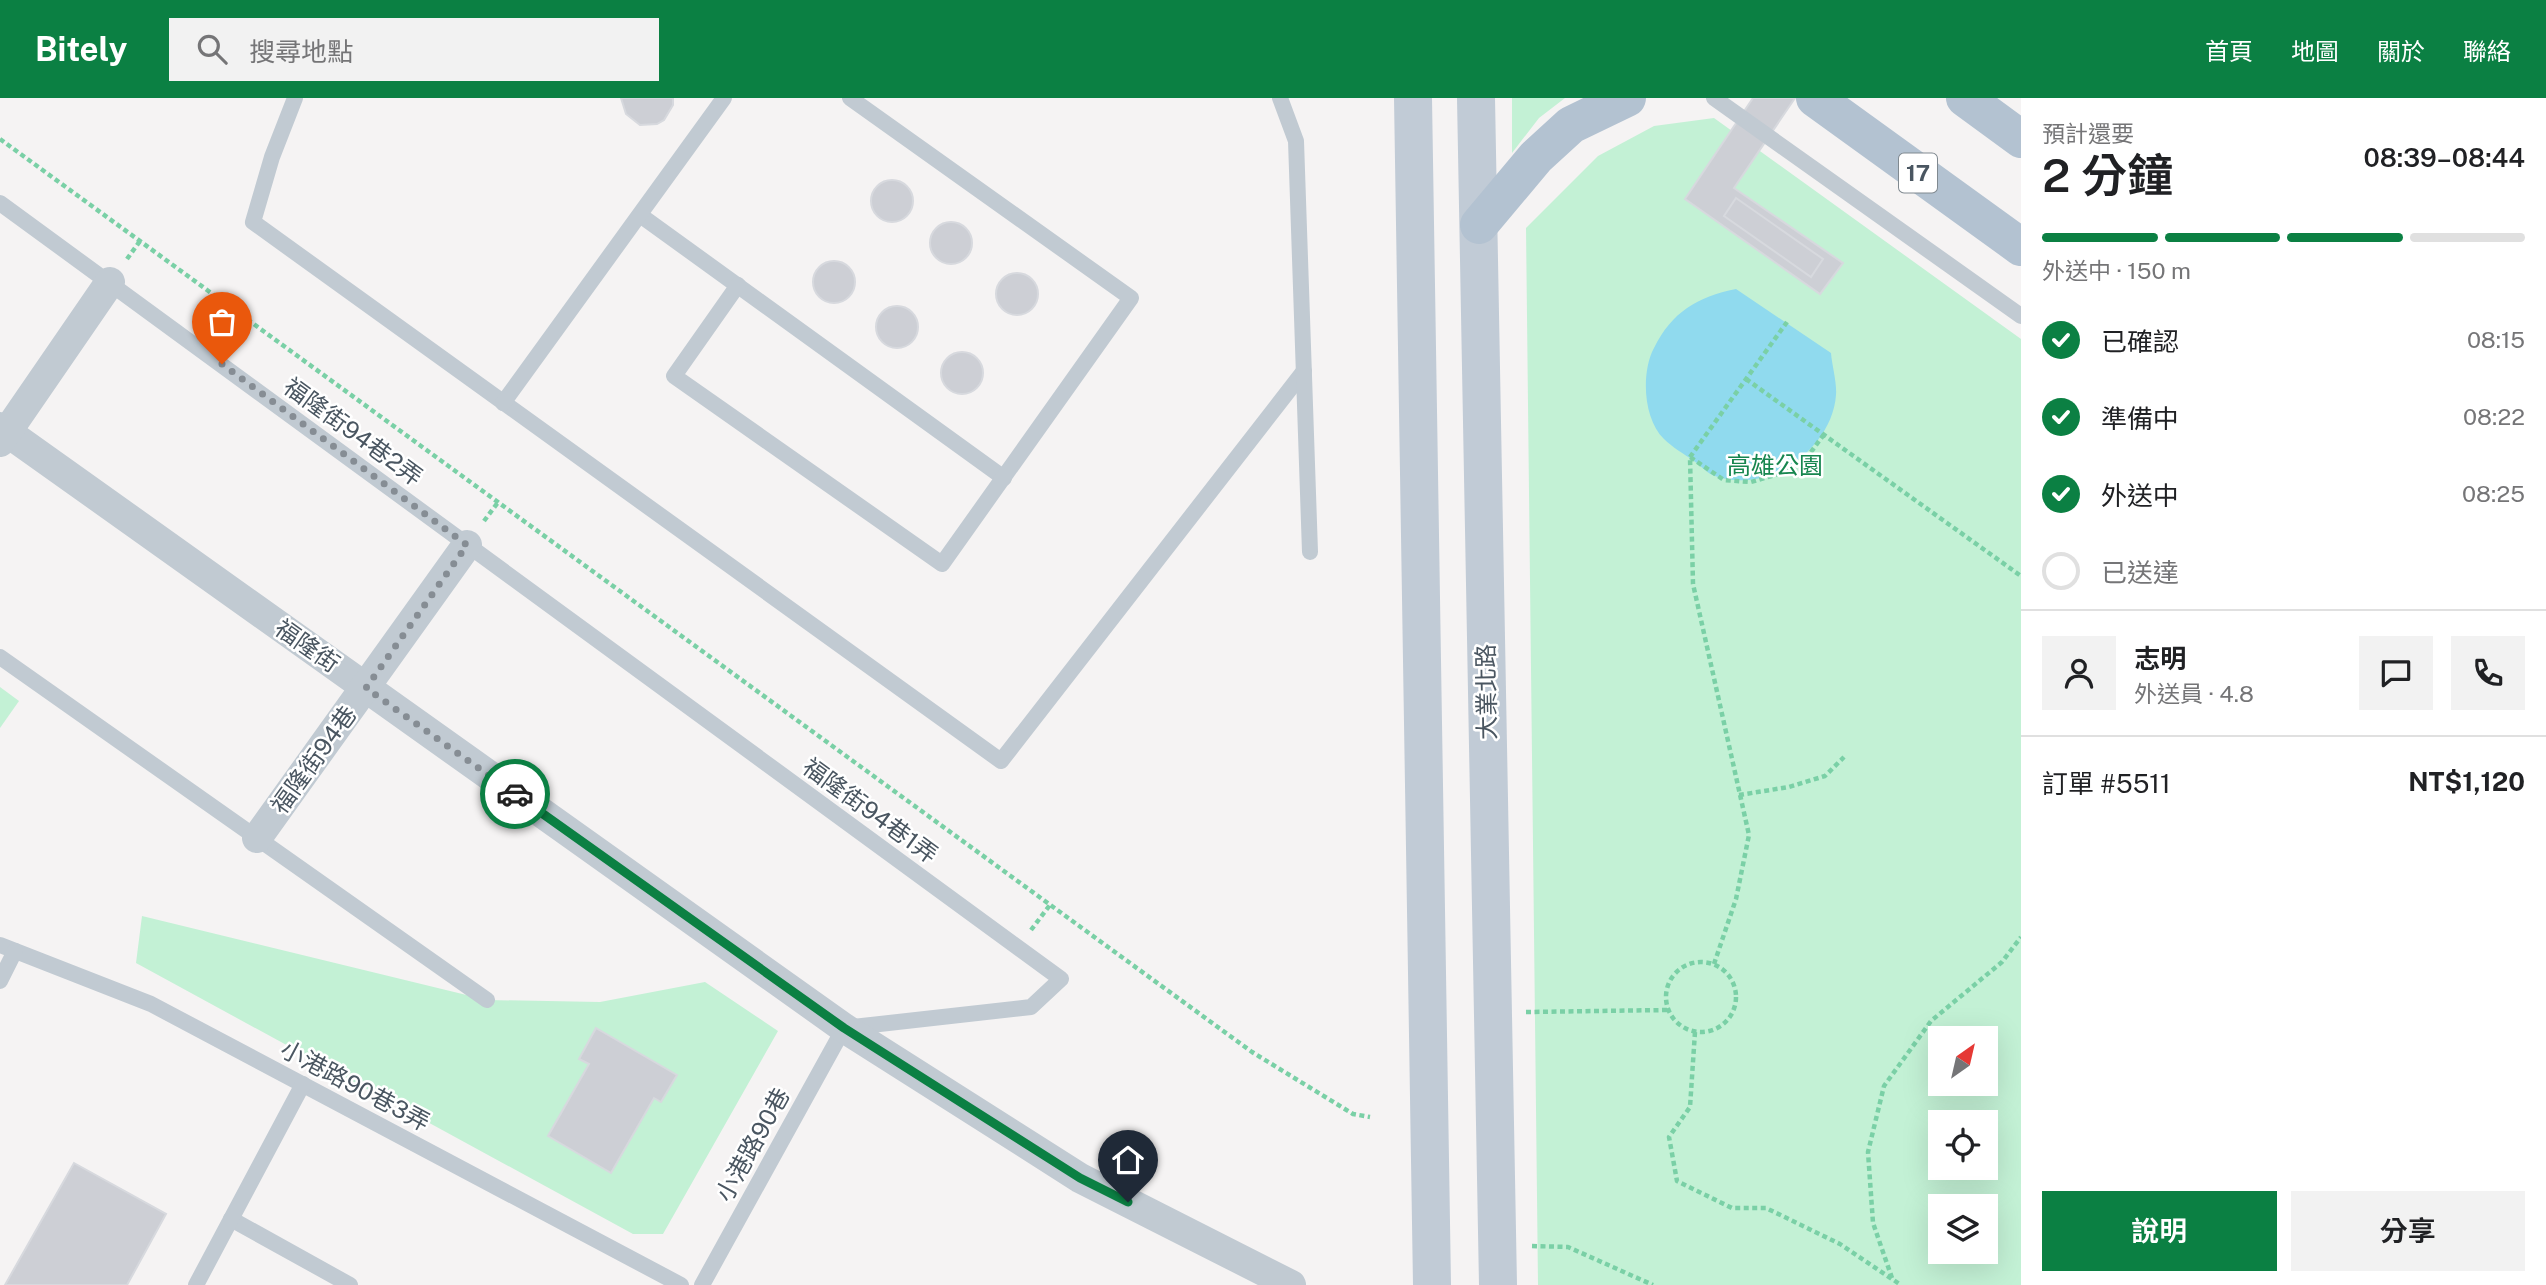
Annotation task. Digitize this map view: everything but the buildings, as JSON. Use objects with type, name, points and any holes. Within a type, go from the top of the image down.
[{"type":"main road","points":[[1479,225],[1536,158],[1570,125],[1627,98]]},
{"type":"main road","name":"17","points":[[1814,98],[2021,247]]},
{"type":"main road","points":[[1965,98],[2021,139]]},
{"type":"street","points":[[1413,98],[1432,1285]]},
{"type":"street","name":"大業北路","points":[[1476,98],[1498,1285]]},
{"type":"street","points":[[2,434],[110,282]]},
{"type":"street","name":"福隆街","points":[[2,434],[366,688],[844,1028],[1080,1178],[1291,1285]]},
{"type":"street","name":"福隆街94巷","points":[[257,838],[467,545]]},
{"type":"lane","points":[[295,98],[272,157],[253,222],[1001,761],[1304,371]]},
{"type":"lane","points":[[503,404],[724,98]]},
{"type":"lane","points":[[738,285],[674,376],[942,564],[1131,298],[850,98]]},
{"type":"lane","points":[[1280,98],[1296,141],[1310,552]]},
{"type":"lane","points":[[1714,98],[2021,316]]},
{"type":"lane","name":"福隆街94巷2弄","points":[[0,203],[467,545]]},
{"type":"lane","points":[[640,215],[1004,478]]},
{"type":"lane","name":"福隆街94巷1弄","points":[[467,545],[1061,979],[1031,1007],[844,1028]]},
{"type":"lane","points":[[0,657],[487,1000]]},
{"type":"lane","points":[[0,981],[8,948]]},
{"type":"lane","name":"小港路90巷3弄","points":[[8,948],[151,1004],[681,1285]]},
{"type":"lane","name":"小港路90巷","points":[[702,1285],[844,1028]]},
{"type":"lane","points":[[195,1285],[303,1084]]},
{"type":"lane","points":[[231,1219],[350,1285]]},
{"type":"path","points":[[0,139],[1252,1052],[1353,1114],[1370,1117]]},
{"type":"path","points":[[1714,964],[1736,899],[1749,835],[1693,584],[1690,457],[1787,322]]},
{"type":"path","points":[[1746,379],[2021,576]]},
{"type":"path","points":[[1690,457],[1724,480],[1751,482],[1782,473],[1808,456],[1824,433]]},
{"type":"path","points":[[1739,795],[1789,787],[1825,776],[1844,757]]},
{"type":"path","points":[[1892,1279],[1873,1223],[1868,1152],[1884,1086],[1931,1021],[2003,962],[2021,937]]},
{"type":"path","points":[[1692,963],[1714,964],[1724,970],[1735,989],[1734,1011],[1718,1028],[1695,1032],[1684,1028],[1668,1010],[1667,987],[1672,976],[1692,963]]},
{"type":"path","points":[[1520,1012],[1668,1010]]},
{"type":"path","points":[[1695,1032],[1690,1107],[1669,1137],[1676,1181],[1732,1208],[1766,1208],[1840,1244],[1901,1285]]},
{"type":"path","points":[[1531,1259],[1531,1246],[1568,1247],[1653,1285]]},
{"type":"green space","points":[[1512,98],[1565,98],[1539,118],[1512,153]]},
{"type":"green space","name":"高雄公園","points":[[1714,118],[2021,339],[2021,1285],[1538,1285],[1526,228],[1598,156],[1654,126]]},
{"type":"green space","points":[[0,687],[19,701],[0,728]]},
{"type":"green space","points":[[142,916],[487,1000],[600,1002],[705,982],[778,1031],[663,1234],[633,1234],[136,963]]},
{"type":"water","points":[[1736,289],[1831,353],[1836,390],[1832,415],[1823,433],[1810,449],[1794,463],[1776,473],[1756,479],[1735,480],[1715,476],[1674,448],[1657,430],[1646,395],[1650,358],[1669,325],[1687,308],[1698,302]]},
{"type":"way so far","points":[[222,364],[467,545],[366,688],[515,794]]},
{"type":"route","points":[[515,794],[844,1028],[1080,1178],[1128,1202]]}]
